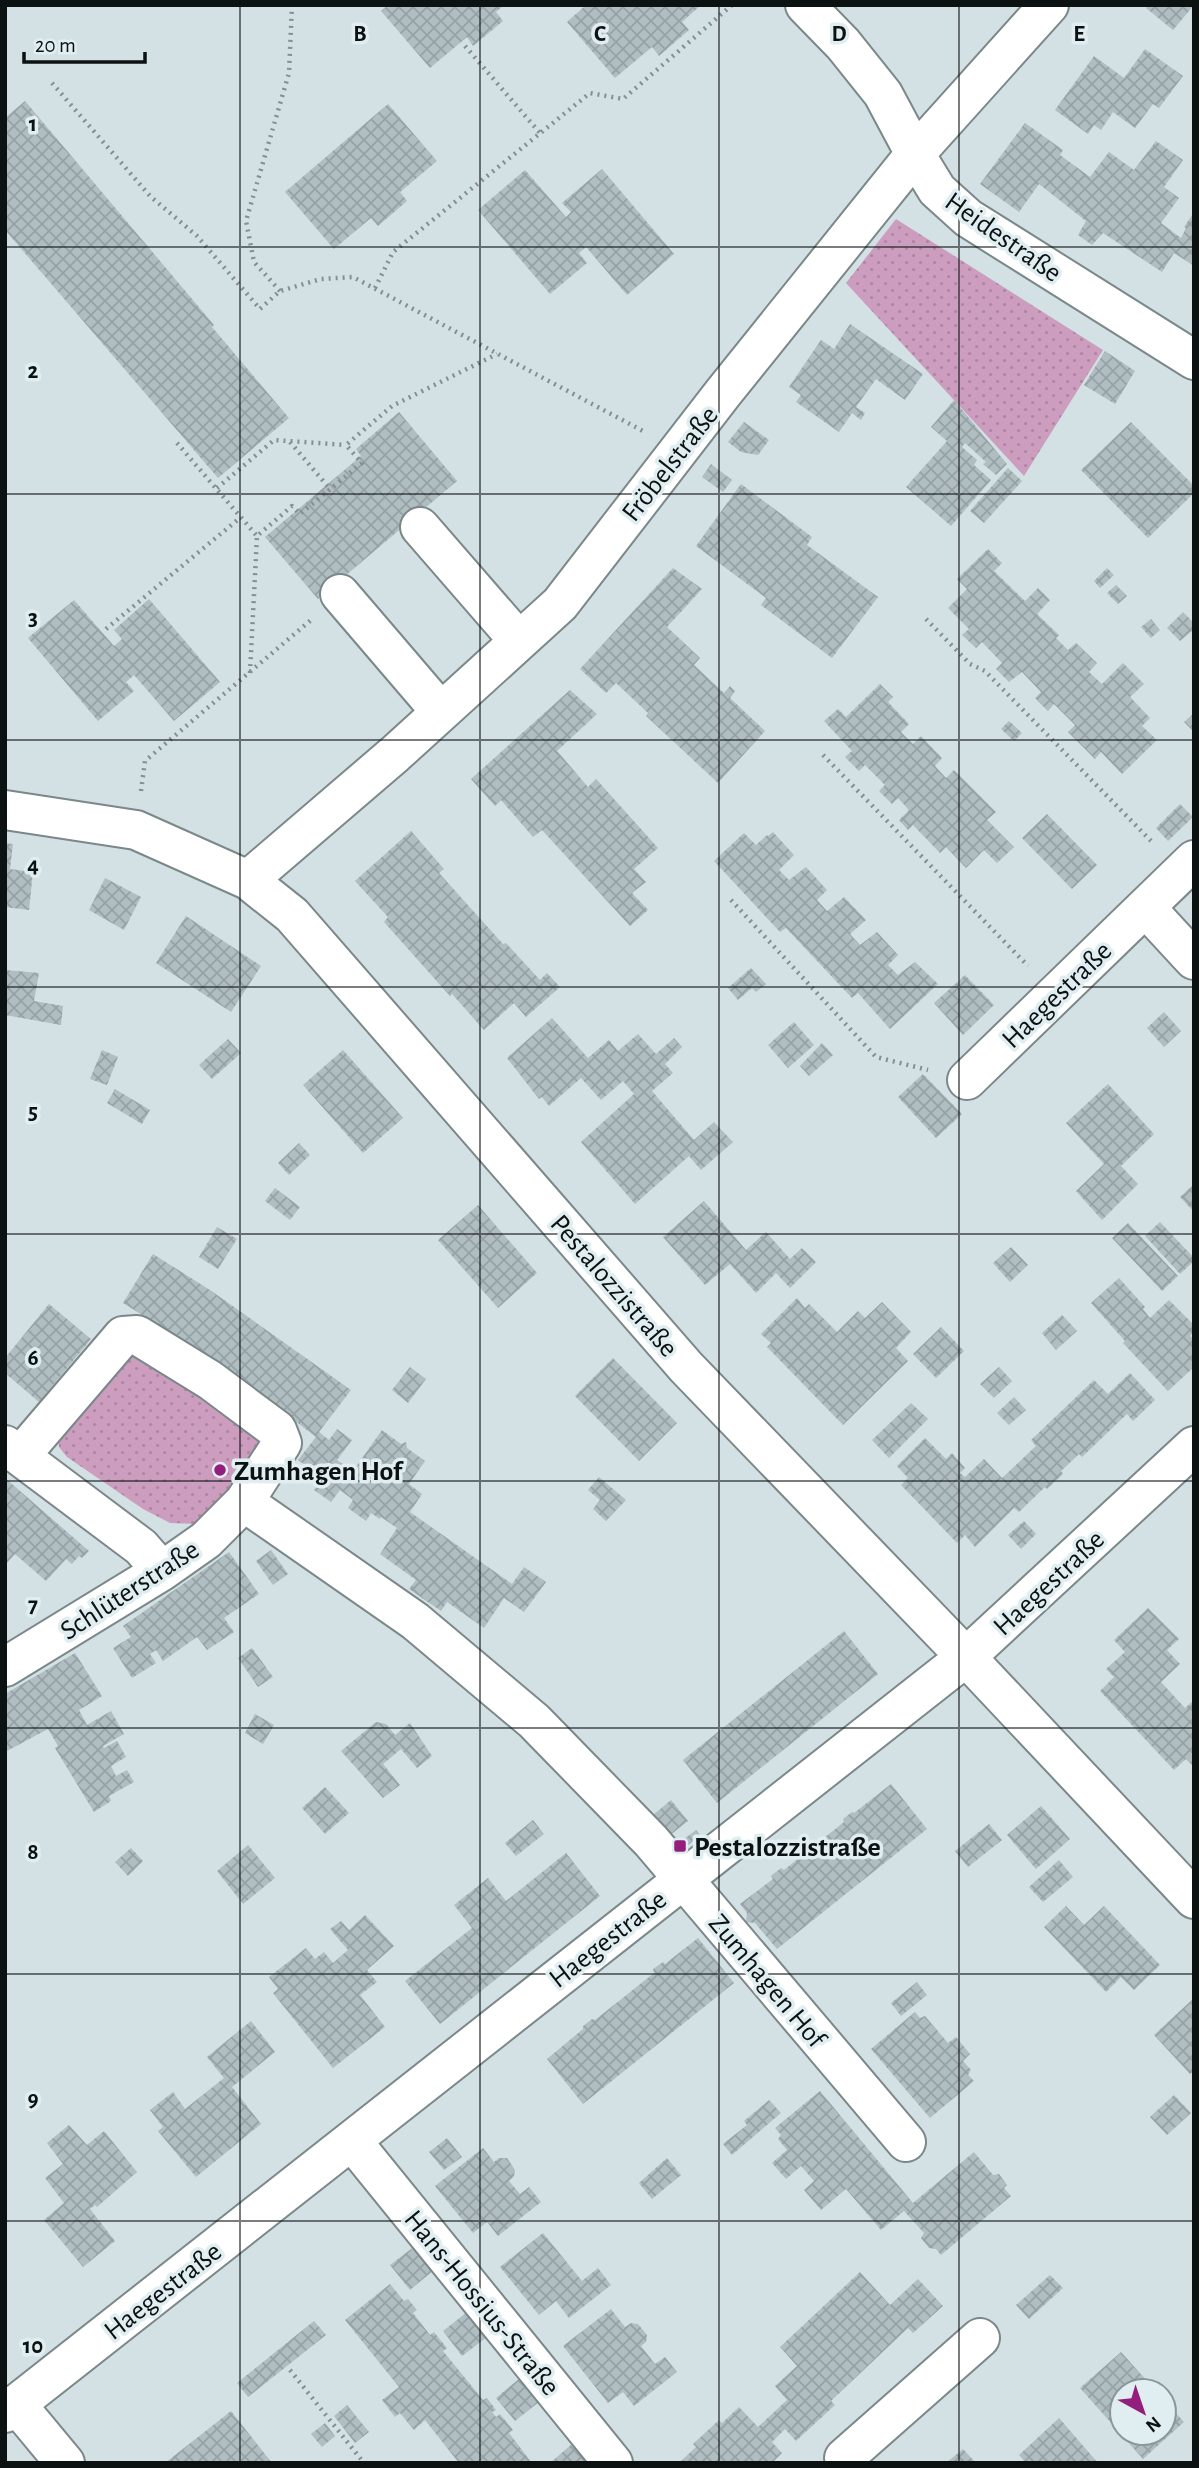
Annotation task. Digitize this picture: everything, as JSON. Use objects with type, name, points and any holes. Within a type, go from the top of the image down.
[{"type":"street","name":"Heidestraße","points":[[805,5],[843,44],[883,94],[937,190],[968,218],[1194,360]]},
{"type":"street","name":"Fröbelstraße","points":[[247,880],[441,712],[560,604],[681,451],[723,393],[915,155],[1049,5]]},
{"type":"street","points":[[420,527],[519,641]]},
{"type":"street","points":[[340,594],[441,712]]},
{"type":"street","name":"Pestalozzistraße","points":[[5,810],[136,830],[247,880],[292,915],[686,1367],[966,1657],[1194,1899]]},
{"type":"street","name":"Haegestraße","points":[[967,1080],[1188,866]]},
{"type":"street","points":[[1146,908],[1194,960]]},
{"type":"street","points":[[162,1571],[141,1547],[13,1450],[123,1336],[136,1335],[210,1380],[277,1430],[282,1443],[244,1502]]},
{"type":"street","name":"Haegestraße","points":[[11,2408],[966,1657],[1194,1446]]},
{"type":"street","name":"Schlüterstraße","points":[[5,1667],[162,1571],[206,1540],[244,1502]]},
{"type":"street","name":"Zumhagen Hof","points":[[244,1502],[415,1621],[534,1721],[651,1841],[906,2142]]},
{"type":"street","name":"Hans-Hossius-Straße","points":[[352,2141],[613,2463]]},
{"type":"street","points":[[849,2463],[844,2458],[980,2338]]},
{"type":"street","points":[[11,2408],[65,2463]]},
{"type":"path","points":[[280,291],[254,262],[246,221],[289,73],[292,5]]},
{"type":"path","points":[[376,288],[393,252],[590,93],[623,99],[732,5]]},
{"type":"path","points":[[465,46],[540,133]]},
{"type":"path","points":[[52,83],[150,196],[197,236],[260,309],[280,291],[321,279],[353,276],[681,451]]},
{"type":"path","points":[[217,488],[274,440],[346,445],[392,406],[498,353]]},
{"type":"path","points":[[289,442],[330,489]]},
{"type":"path","points":[[177,443],[257,536],[250,673]]},
{"type":"path","points":[[257,536],[292,506],[300,514],[362,463],[346,445]]},
{"type":"path","points":[[106,629],[241,517]]},
{"type":"path","points":[[136,830],[145,761],[340,594]]},
{"type":"path","points":[[926,619],[970,664],[985,671],[1188,866]]},
{"type":"path","points":[[823,755],[1056,994]]},
{"type":"path","points":[[731,900],[876,1057],[967,1080]]},
{"type":"path","points":[[290,2370],[364,2463]]},
{"type":"shaded area","points":[[896,219],[1103,350],[1024,476],[846,283]]},
{"type":"shaded area","points":[[133,1347],[261,1437],[261,1450],[233,1488],[199,1524],[170,1523],[143,1509],[67,1457],[59,1447],[58,1439]]},
{"type":"building","points":[[388,5],[504,5],[496,12],[503,21],[473,46],[467,37],[430,68],[381,11]]},
{"type":"building","points":[[586,5],[701,5],[682,22],[689,30],[659,56],[652,47],[615,78],[567,22]]},
{"type":"building","points":[[1148,5],[1194,5],[1173,30],[1146,8]]},
{"type":"building","points":[[1145,49],[1183,76],[1159,108],[1153,104],[1135,128],[1113,112],[1101,130],[1094,125],[1088,134],[1055,110],[1094,56],[1124,78]]},
{"type":"building","points":[[25,101],[289,418],[218,478],[5,230],[5,118]]},
{"type":"building","points":[[388,104],[437,161],[400,192],[407,201],[378,226],[371,218],[334,249],[285,192]]},
{"type":"building","points":[[1025,123],[1063,150],[1060,155],[1090,177],[1109,152],[1134,170],[1156,141],[1183,160],[1164,187],[1179,198],[1161,223],[1181,238],[1186,228],[1184,227],[1194,212],[1194,266],[1174,253],[1162,272],[1103,233],[1092,245],[1078,235],[1086,221],[1039,184],[1019,212],[980,184]]},
{"type":"building","points":[[602,169],[674,254],[627,295],[586,247],[579,253],[587,263],[550,294],[478,210],[525,170],[566,217],[571,212],[562,203]]},
{"type":"building","points":[[850,324],[923,374],[905,400],[876,379],[856,407],[865,413],[861,420],[852,413],[839,432],[796,402],[801,395],[789,387],[821,340],[834,349]]},
{"type":"building","points":[[1105,351],[1135,371],[1115,404],[1084,385]]},
{"type":"building","points":[[954,400],[1007,464],[996,475],[965,443],[962,447],[977,460],[974,465],[991,480],[951,526],[906,487],[947,441],[931,427]]},
{"type":"building","points":[[399,412],[457,481],[318,599],[265,537],[361,456],[356,449]]},
{"type":"building","points":[[744,422],[769,440],[758,455],[741,452],[728,442]]},
{"type":"building","points":[[1131,422],[1194,486],[1194,493],[1148,538],[1081,470]]},
{"type":"building","points":[[711,464],[732,480],[723,492],[702,477]]},
{"type":"building","points":[[1008,468],[1022,481],[984,523],[970,511]]},
{"type":"building","points":[[741,484],[812,537],[807,545],[878,597],[832,658],[761,605],[766,598],[696,546]]},
{"type":"building","points":[[988,549],[1002,563],[994,571],[1025,601],[1038,588],[1050,600],[1037,614],[1059,635],[1056,638],[1068,650],[1076,643],[1097,663],[1089,672],[1102,684],[1123,663],[1144,684],[1130,697],[1150,718],[1142,726],[1157,740],[1122,774],[1101,752],[1095,759],[1068,732],[1075,725],[1054,704],[1048,711],[1035,698],[1041,692],[1022,672],[1009,682],[996,669],[1002,663],[982,642],[976,648],[962,635],[969,629],[948,608],[967,589],[957,579]]},
{"type":"building","points":[[673,568],[702,589],[667,627],[700,658],[694,665],[724,693],[730,686],[735,691],[730,698],[765,731],[718,783],[646,716],[648,713],[616,683],[606,693],[580,669]]},
{"type":"building","points":[[1107,568],[1114,575],[1100,588],[1094,581]]},
{"type":"building","points":[[1116,585],[1127,596],[1118,604],[1107,593]]},
{"type":"building","points":[[149,599],[220,682],[174,721],[134,675],[126,682],[134,691],[98,721],[28,638],[74,600],[114,646],[122,639],[114,630]]},
{"type":"building","points":[[1183,612],[1194,623],[1194,629],[1180,641],[1167,628]]},
{"type":"building","points":[[1151,619],[1160,630],[1151,638],[1141,627]]},
{"type":"building","points":[[880,684],[893,697],[888,702],[909,724],[901,732],[913,744],[921,736],[942,758],[935,766],[946,778],[954,770],[996,812],[987,820],[1014,847],[997,863],[984,850],[966,868],[946,847],[940,853],[913,825],[908,830],[899,820],[909,810],[898,798],[892,804],[879,791],[885,785],[865,765],[859,771],[845,757],[852,751],[824,721],[838,709],[846,717]]},
{"type":"building","points":[[570,690],[597,714],[557,751],[588,787],[596,779],[658,848],[634,869],[646,882],[632,893],[648,910],[630,926],[542,830],[533,837],[501,800],[495,806],[471,779]]},
{"type":"building","points":[[1194,713],[1194,732],[1184,722]]},
{"type":"building","points":[[1009,721],[1022,733],[1014,741],[1001,729]]},
{"type":"building","points":[[1180,804],[1193,817],[1168,841],[1156,828]]},
{"type":"building","points":[[1047,814],[1097,865],[1072,889],[1022,838]]},
{"type":"building","points":[[411,831],[444,869],[439,873],[503,944],[506,943],[540,980],[547,973],[560,987],[526,1017],[514,1003],[484,1030],[384,922],[388,917],[355,881]]},
{"type":"building","points":[[773,832],[794,855],[779,870],[789,880],[806,867],[827,890],[817,900],[827,911],[844,897],[866,920],[850,934],[860,945],[877,932],[898,955],[888,965],[898,975],[915,962],[938,984],[890,1029],[858,993],[852,998],[786,928],[780,932],[714,861],[744,833],[756,845]]},
{"type":"building","points":[[5,843],[13,844],[10,869],[33,872],[29,910],[5,907]]},
{"type":"building","points":[[105,878],[141,897],[124,930],[89,910]]},
{"type":"building","points":[[186,916],[261,966],[231,1012],[156,963]]},
{"type":"building","points":[[751,968],[766,984],[756,992],[752,988],[738,1000],[728,988]]},
{"type":"building","points":[[5,970],[39,973],[34,1001],[63,1006],[61,1025],[5,1015]]},
{"type":"building","points":[[965,975],[994,1005],[963,1035],[934,1003]]},
{"type":"building","points":[[1164,1012],[1181,1031],[1164,1047],[1147,1028]]},
{"type":"building","points":[[552,1018],[588,1058],[609,1040],[618,1051],[638,1034],[656,1054],[674,1038],[682,1047],[665,1064],[673,1073],[652,1091],[694,1140],[714,1122],[733,1142],[701,1170],[689,1156],[635,1204],[581,1142],[634,1094],[623,1081],[601,1100],[581,1078],[549,1106],[542,1097],[539,1099],[507,1058]]},
{"type":"building","points":[[794,1022],[814,1045],[788,1068],[768,1045]]},
{"type":"building","points":[[228,1039],[241,1053],[212,1079],[199,1065]]},
{"type":"building","points":[[822,1043],[833,1055],[809,1076],[800,1066]]},
{"type":"building","points":[[102,1050],[118,1057],[107,1085],[90,1079]]},
{"type":"building","points":[[343,1050],[403,1118],[363,1153],[303,1085]]},
{"type":"building","points":[[923,1074],[962,1114],[936,1138],[898,1097]]},
{"type":"building","points":[[1108,1084],[1154,1134],[1121,1166],[1138,1184],[1102,1220],[1076,1191],[1104,1164],[1066,1123]]},
{"type":"building","points":[[115,1089],[150,1110],[142,1124],[107,1103]]},
{"type":"building","points":[[299,1143],[310,1155],[289,1175],[278,1163]]},
{"type":"building","points":[[1194,1184],[1194,1212],[1180,1197]]},
{"type":"building","points":[[275,1188],[300,1207],[290,1220],[265,1201]]},
{"type":"building","points":[[704,1201],[746,1250],[766,1232],[790,1259],[802,1248],[816,1262],[790,1288],[776,1273],[756,1293],[730,1264],[705,1285],[663,1237]]},
{"type":"building","points":[[478,1205],[537,1273],[498,1308],[438,1240]]},
{"type":"building","points":[[1160,1222],[1194,1258],[1180,1274],[1145,1236]]},
{"type":"building","points":[[1128,1223],[1178,1276],[1162,1291],[1112,1238]]},
{"type":"building","points":[[217,1227],[237,1239],[218,1269],[199,1257]]},
{"type":"building","points":[[1011,1247],[1028,1265],[1010,1282],[993,1263]]},
{"type":"building","points":[[153,1254],[210,1290],[351,1390],[319,1432],[329,1440],[337,1429],[352,1440],[337,1460],[353,1471],[382,1430],[401,1444],[406,1442],[407,1448],[425,1461],[409,1484],[422,1494],[410,1512],[512,1584],[524,1567],[546,1582],[524,1612],[504,1598],[484,1628],[447,1602],[441,1611],[409,1589],[416,1580],[380,1554],[397,1528],[371,1513],[366,1521],[348,1508],[353,1500],[340,1490],[331,1502],[314,1490],[324,1478],[298,1460],[316,1437],[222,1365],[123,1303]]},
{"type":"building","points":[[1119,1278],[1145,1307],[1143,1309],[1150,1318],[1169,1300],[1194,1325],[1194,1332],[1190,1336],[1194,1339],[1194,1367],[1168,1391],[1123,1343],[1125,1341],[1091,1303]]},
{"type":"building","points":[[797,1298],[805,1308],[809,1304],[837,1332],[858,1311],[865,1318],[882,1302],[911,1332],[896,1348],[908,1361],[843,1425],[767,1347],[771,1343],[761,1334]]},
{"type":"building","points":[[49,1304],[91,1339],[39,1402],[5,1373],[5,1358]]},
{"type":"building","points":[[1062,1315],[1077,1331],[1056,1350],[1042,1333]]},
{"type":"building","points":[[941,1327],[964,1351],[936,1378],[913,1354]]},
{"type":"building","points":[[613,1358],[677,1423],[639,1461],[575,1396]]},
{"type":"building","points":[[410,1367],[426,1379],[408,1403],[392,1390]]},
{"type":"building","points":[[999,1367],[1012,1381],[994,1398],[980,1384]]},
{"type":"building","points":[[1130,1373],[1155,1400],[1133,1421],[1127,1414],[1082,1457],[1079,1454],[1047,1489],[1045,1487],[1019,1512],[1014,1508],[975,1547],[965,1535],[957,1543],[901,1485],[908,1478],[897,1466],[925,1438],[946,1459],[952,1453],[965,1468],[960,1473],[965,1477],[984,1459],[1002,1478],[1036,1446],[1031,1440],[1094,1380],[1108,1394]]},
{"type":"building","points":[[1014,1397],[1026,1410],[1009,1425],[997,1413]]},
{"type":"building","points":[[911,1403],[928,1419],[889,1458],[872,1440]]},
{"type":"building","points":[[599,1477],[626,1500],[606,1521],[593,1509],[600,1500],[588,1490]]},
{"type":"building","points":[[5,1478],[89,1551],[82,1558],[79,1556],[72,1564],[66,1559],[46,1581],[15,1554],[5,1565]]},
{"type":"building","points":[[1024,1521],[1036,1534],[1021,1549],[1008,1535]]},
{"type":"building","points":[[271,1550],[288,1574],[273,1585],[256,1561]]},
{"type":"building","points":[[229,1552],[259,1594],[224,1618],[234,1632],[207,1650],[197,1637],[163,1661],[156,1650],[150,1654],[156,1663],[132,1678],[113,1648],[131,1637],[123,1626]]},
{"type":"building","points":[[1148,1608],[1179,1639],[1167,1650],[1180,1664],[1161,1682],[1185,1708],[1194,1700],[1194,1767],[1186,1759],[1174,1770],[1100,1691],[1114,1677],[1106,1669],[1125,1652],[1114,1640]]},
{"type":"building","points":[[844,1631],[878,1674],[717,1803],[683,1760]]},
{"type":"building","points":[[252,1648],[273,1677],[258,1687],[238,1658]]},
{"type":"building","points":[[75,1653],[102,1696],[79,1710],[87,1725],[111,1711],[124,1734],[103,1746],[104,1748],[117,1741],[126,1757],[111,1766],[116,1776],[127,1770],[134,1782],[109,1796],[111,1801],[94,1812],[55,1748],[58,1746],[48,1729],[5,1752],[5,1694]]},
{"type":"building","points":[[255,1714],[274,1725],[263,1744],[245,1733]]},
{"type":"building","points":[[376,1722],[386,1724],[395,1735],[410,1723],[432,1756],[417,1768],[401,1749],[383,1764],[400,1785],[383,1798],[341,1751]]},
{"type":"building","points":[[891,1784],[927,1829],[777,1949],[755,1923],[746,1922],[747,1913],[740,1904],[773,1879],[771,1876],[781,1868],[784,1870],[844,1822],[843,1819]]},
{"type":"building","points":[[325,1787],[349,1813],[325,1834],[302,1808]]},
{"type":"building","points":[[671,1800],[688,1821],[669,1836],[653,1815]]},
{"type":"building","points":[[1041,1806],[1070,1839],[1036,1869],[1007,1835]]},
{"type":"building","points":[[533,1820],[544,1834],[516,1856],[505,1843]]},
{"type":"building","points":[[989,1824],[1002,1840],[968,1867],[955,1851]]},
{"type":"building","points":[[696,1830],[700,1835],[685,1848],[680,1842]]},
{"type":"building","points":[[248,1845],[275,1878],[243,1904],[217,1871]]},
{"type":"building","points":[[131,1848],[143,1861],[128,1876],[115,1862]]},
{"type":"building","points":[[566,1853],[600,1896],[440,2024],[405,1981],[472,1928],[454,1905],[488,1878],[506,1901]]},
{"type":"building","points":[[1059,1860],[1073,1877],[1043,1902],[1029,1887]]},
{"type":"building","points":[[1066,1906],[1084,1925],[1104,1906],[1160,1965],[1134,1990],[1121,1977],[1106,1992],[1044,1927]]},
{"type":"building","points":[[365,1915],[394,1946],[367,1970],[377,1982],[360,1995],[385,2027],[333,2068],[273,1993],[278,1989],[269,1977],[306,1948],[315,1959],[324,1952],[333,1963],[348,1950],[330,1929],[341,1921],[349,1930]]},
{"type":"building","points":[[698,1938],[734,1983],[583,2104],[547,2059],[583,2029],[583,2026],[592,2019],[595,2020],[654,1973],[653,1969],[663,1962],[665,1964]]},
{"type":"building","points":[[917,1982],[927,1995],[901,2016],[891,2003]]},
{"type":"building","points":[[1194,1998],[1194,2071],[1190,2074],[1154,2035]]},
{"type":"building","points":[[915,2012],[920,2018],[925,2016],[948,2043],[956,2037],[970,2054],[963,2061],[971,2070],[968,2075],[974,2081],[930,2118],[871,2049]]},
{"type":"building","points":[[251,2021],[275,2052],[232,2087],[261,2124],[196,2177],[158,2131],[163,2127],[150,2110],[173,2092],[185,2109],[224,2078],[207,2057]]},
{"type":"building","points":[[820,2091],[913,2203],[974,2152],[993,2175],[999,2174],[1007,2185],[1004,2188],[1011,2196],[941,2255],[936,2249],[929,2248],[921,2238],[924,2233],[904,2211],[881,2230],[846,2189],[821,2210],[804,2190],[814,2181],[801,2166],[786,2179],[772,2163],[787,2150],[778,2139],[781,2135],[775,2128]]},
{"type":"building","points":[[1174,2095],[1191,2113],[1167,2135],[1150,2117]]},
{"type":"building","points":[[769,2100],[781,2113],[732,2155],[723,2144],[747,2125],[744,2121]]},
{"type":"building","points":[[69,2125],[87,2145],[104,2131],[137,2172],[97,2207],[95,2205],[90,2209],[115,2241],[83,2267],[44,2220],[64,2203],[45,2178],[63,2164],[47,2143]]},
{"type":"building","points":[[447,2138],[462,2157],[444,2170],[429,2152]]},
{"type":"building","points":[[483,2148],[494,2162],[499,2158],[507,2158],[515,2170],[509,2181],[520,2194],[529,2187],[541,2202],[498,2236],[487,2222],[473,2233],[435,2186]]},
{"type":"building","points":[[667,2158],[681,2175],[652,2199],[639,2183]]},
{"type":"building","points":[[543,2233],[582,2281],[598,2268],[611,2285],[569,2318],[556,2301],[539,2315],[500,2267]]},
{"type":"building","points":[[415,2246],[434,2270],[410,2290],[390,2265]]},
{"type":"building","points":[[860,2272],[890,2305],[918,2279],[943,2306],[913,2333],[908,2328],[831,2401],[835,2405],[796,2441],[785,2429],[772,2442],[782,2453],[772,2463],[682,2463],[696,2447],[693,2444],[719,2420],[722,2423],[739,2407],[758,2427],[787,2400],[775,2386],[797,2366],[780,2347]]},
{"type":"building","points":[[1050,2275],[1063,2288],[1029,2319],[1016,2305]]},
{"type":"building","points":[[390,2284],[404,2301],[408,2299],[417,2310],[413,2313],[430,2335],[434,2332],[447,2348],[443,2351],[483,2400],[487,2398],[496,2410],[492,2412],[496,2417],[500,2414],[513,2430],[509,2433],[532,2463],[459,2463],[425,2420],[414,2430],[400,2413],[395,2417],[382,2400],[399,2387],[345,2320]]},
{"type":"building","points":[[611,2309],[625,2327],[631,2323],[638,2324],[647,2335],[646,2342],[641,2346],[655,2364],[665,2357],[677,2372],[634,2406],[623,2392],[608,2403],[563,2346]]},
{"type":"building","points":[[467,2312],[487,2337],[462,2356],[443,2331]]},
{"type":"building","points":[[314,2321],[326,2335],[248,2397],[237,2383]]},
{"type":"building","points":[[1121,2352],[1143,2377],[1108,2377],[1108,2420],[1080,2388]]},
{"type":"building","points":[[520,2378],[539,2402],[515,2421],[496,2398]]},
{"type":"building","points":[[347,2405],[369,2432],[355,2443],[334,2416]]},
{"type":"building","points":[[231,2411],[272,2463],[165,2463]]},
{"type":"building","points":[[1178,2415],[1184,2422],[1178,2427]]},
{"type":"building","points":[[1059,2418],[1098,2463],[1026,2463],[1019,2455]]},
{"type":"building","points":[[325,2423],[335,2436],[322,2447],[311,2434]]},
{"type":"building","points":[[572,2444],[587,2463],[550,2463]]},
{"type":"building","points":[[1132,2447],[1156,2447],[1143,2459]]},
{"type":"building","points":[[963,2449],[976,2463],[946,2463]]},
{"type":"place","name":"Zumhagen Hof","points":[[220,1470]]},
{"type":"place","name":"Pestalozzistraße","points":[[680,1846]]}]
